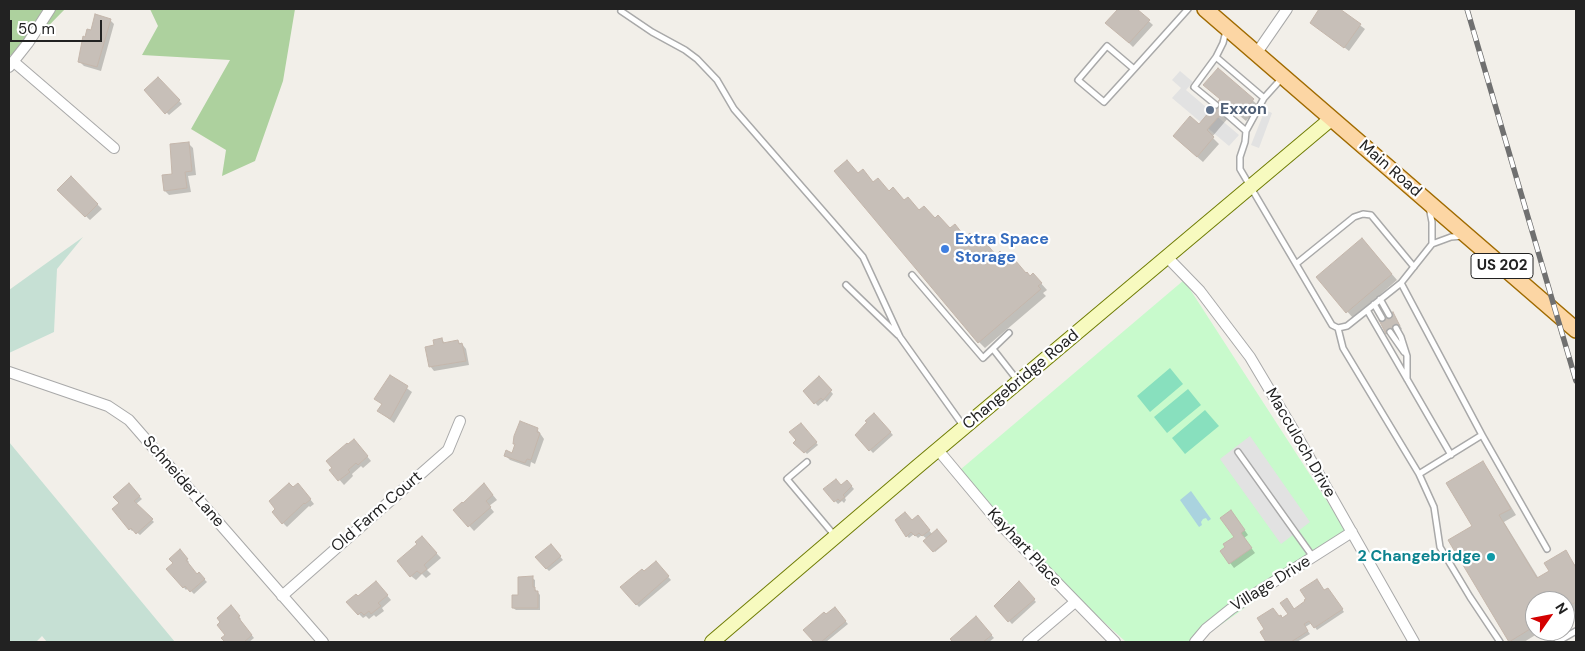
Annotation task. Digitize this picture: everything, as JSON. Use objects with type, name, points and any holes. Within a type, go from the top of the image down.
[{"type":"main road","name":"Main Road","points":[[1204,9],[1576,330]]},
{"type":"main road","name":"Changebridge Road","points":[[712,642],[1331,119]]},
{"type":"street","points":[[50,9],[11,65],[114,148]]},
{"type":"street","points":[[1256,54],[1287,9]]},
{"type":"street","name":"Macculoch Drive","points":[[1167,257],[1200,291],[1250,358],[1300,441],[1414,642]]},
{"type":"street","name":"Schneider Lane","points":[[9,372],[108,406],[129,420],[323,642]]},
{"type":"street","name":"Old Farm Court","points":[[282,596],[448,450],[460,421]]},
{"type":"street","name":"Kayhart Place","points":[[938,450],[999,523],[1115,642]]},
{"type":"street","name":"Village Drive","points":[[1195,642],[1206,629],[1231,609],[1352,532]]},
{"type":"street","points":[[1028,642],[1075,602]]},
{"type":"lane","points":[[1134,69],[1107,46],[1078,80],[1104,102],[1134,69],[1188,9]]},
{"type":"lane","points":[[621,10],[652,32],[685,50],[697,59],[717,80],[734,109],[863,256],[900,337],[964,428]]},
{"type":"lane","points":[[1216,105],[1194,86],[1216,57],[1223,43],[1226,28]]},
{"type":"lane","points":[[1216,57],[1264,98]]},
{"type":"lane","points":[[1283,77],[1264,98],[1246,131],[1240,157],[1240,169],[1326,318],[1332,325],[1338,328],[1347,326],[1401,283],[1432,244],[1451,237],[1468,237]]},
{"type":"lane","points":[[1223,111],[1246,131]]},
{"type":"lane","points":[[1428,202],[1432,222],[1432,244]]},
{"type":"lane","points":[[1296,264],[1354,217],[1364,214],[1371,215],[1414,267]]},
{"type":"lane","points":[[912,275],[983,358],[1009,333]]},
{"type":"lane","points":[[1401,283],[1482,435],[1546,548]]},
{"type":"lane","points":[[846,285],[900,337]]},
{"type":"lane","points":[[1380,299],[1389,315]]},
{"type":"lane","points":[[1374,304],[1382,318]]},
{"type":"lane","points":[[1367,310],[1450,455]]},
{"type":"lane","points":[[1338,328],[1344,348],[1419,474],[1434,508],[1440,547],[1470,598],[1500,642]]},
{"type":"lane","points":[[1396,328],[1407,356],[1408,382]]},
{"type":"lane","points":[[1390,332],[1407,356]]},
{"type":"lane","points":[[993,349],[1019,382]]},
{"type":"lane","points":[[1419,474],[1482,435]]},
{"type":"lane","points":[[1238,452],[1314,557]]},
{"type":"lane","points":[[807,462],[787,479],[836,536]]},
{"type":"lane","points":[[1557,642],[1576,631]]},
{"type":"green space","points":[[9,9],[65,9],[15,60],[9,54]]},
{"type":"green space","points":[[150,9],[295,9],[283,81],[255,161],[222,176],[226,150],[191,129],[230,60],[142,55],[158,26]]},
{"type":"green space","points":[[83,237],[57,269],[54,332],[9,353],[9,290]]},
{"type":"green space","points":[[1184,280],[1349,535],[1202,638],[1199,642],[1126,642],[1007,534],[954,475]]},
{"type":"green space","points":[[1170,368],[1183,384],[1150,412],[1137,396]]},
{"type":"green space","points":[[1188,389],[1201,405],[1167,433],[1154,417]]},
{"type":"green space","points":[[1205,410],[1219,426],[1185,454],[1172,438]]},
{"type":"green space","points":[[9,442],[175,642],[47,642],[42,636],[36,642],[9,642]]},
{"type":"shaded area","points":[[1180,71],[1193,82],[1186,90],[1239,135],[1229,146],[1172,98],[1181,88],[1172,80]]},
{"type":"shaded area","points":[[1265,110],[1272,113],[1259,148],[1251,145]]},
{"type":"shaded area","points":[[1250,436],[1310,522],[1281,544],[1220,459]]},
{"type":"water","points":[[1191,491],[1211,519],[1208,521],[1206,518],[1203,519],[1202,525],[1199,527],[1180,500]]},
{"type":"building","points":[[1118,9],[1137,9],[1150,20],[1129,43],[1105,23]]},
{"type":"building","points":[[1319,9],[1340,9],[1361,24],[1344,48],[1310,23]]},
{"type":"building","points":[[95,14],[111,19],[97,67],[78,62],[83,36],[85,37],[87,29],[91,30]]},
{"type":"building","points":[[1218,68],[1254,99],[1240,116],[1228,106],[1207,130],[1214,137],[1197,157],[1173,136],[1190,116],[1199,124],[1220,99],[1203,85]]},
{"type":"building","points":[[158,77],[180,100],[165,114],[144,90]]},
{"type":"building","points":[[189,142],[192,171],[185,172],[187,188],[164,191],[162,175],[172,174],[170,144]]},
{"type":"building","name":"Extra Space Storage","points":[[847,160],[858,173],[863,169],[873,182],[878,178],[889,191],[893,187],[904,200],[908,197],[919,210],[924,206],[935,218],[938,215],[950,228],[955,224],[965,237],[970,233],[981,246],[985,242],[996,255],[1000,251],[1011,264],[1015,260],[1026,273],[1030,276],[1033,273],[1042,283],[1038,286],[1041,289],[978,343],[834,171]]},
{"type":"building","points":[[71,176],[98,204],[85,217],[57,190]]},
{"type":"building","points":[[1362,238],[1392,274],[1346,313],[1316,277]]},
{"type":"building","points":[[1393,312],[1400,326],[1386,334],[1379,320]]},
{"type":"building","points":[[442,338],[443,343],[458,340],[459,344],[462,343],[466,361],[429,367],[425,347],[434,345],[433,340]]},
{"type":"building","points":[[390,375],[408,386],[390,419],[377,411],[382,404],[374,399]]},
{"type":"building","points":[[819,376],[832,390],[823,400],[821,398],[814,404],[803,391]]},
{"type":"building","points":[[874,413],[891,432],[869,451],[855,435],[867,422],[865,421]]},
{"type":"building","points":[[520,421],[538,428],[537,432],[540,433],[531,460],[527,459],[525,463],[504,456],[506,450],[512,453],[515,444],[513,444],[514,436]]},
{"type":"building","points":[[801,423],[817,442],[804,453],[793,443],[796,440],[789,432]]},
{"type":"building","points":[[354,439],[368,456],[358,465],[356,463],[348,470],[350,472],[338,481],[329,470],[332,468],[326,461]]},
{"type":"building","name":"2 Changebridge","points":[[1483,461],[1511,509],[1499,515],[1537,578],[1549,571],[1544,563],[1566,550],[1576,568],[1576,602],[1575,591],[1525,591],[1525,632],[1509,642],[1448,540],[1472,526],[1446,483]]},
{"type":"building","points":[[836,479],[841,485],[847,480],[852,486],[843,495],[845,497],[840,501],[838,499],[834,502],[823,489]]},
{"type":"building","points":[[129,483],[140,496],[134,501],[153,519],[136,534],[131,528],[129,530],[112,509],[119,503],[113,497]]},
{"type":"building","points":[[289,483],[293,487],[298,483],[311,499],[304,503],[282,524],[272,512],[275,509],[269,501]]},
{"type":"building","points":[[484,483],[493,495],[486,501],[491,507],[468,527],[453,510]]},
{"type":"building","points":[[1231,510],[1245,530],[1241,533],[1252,548],[1229,564],[1220,551],[1225,547],[1223,544],[1234,537],[1220,518]]},
{"type":"building","points":[[905,512],[912,520],[918,515],[930,530],[922,536],[919,533],[915,536],[911,532],[906,537],[895,520]]},
{"type":"building","points":[[937,529],[947,541],[933,552],[923,541]]},
{"type":"building","points":[[422,536],[437,553],[424,565],[427,569],[421,574],[417,571],[410,577],[397,561],[417,544],[415,542]]},
{"type":"building","points":[[551,544],[561,556],[546,569],[535,557]]},
{"type":"building","points":[[180,549],[197,574],[199,572],[205,579],[190,592],[185,586],[183,588],[166,569],[173,563],[169,559]]},
{"type":"building","points":[[656,561],[669,576],[636,605],[620,587],[642,569],[644,571]]},
{"type":"building","points":[[533,576],[533,587],[535,587],[535,591],[538,591],[538,608],[512,608],[512,595],[518,595],[518,577]]},
{"type":"building","points":[[1317,579],[1324,590],[1328,588],[1343,609],[1314,628],[1309,621],[1304,624],[1308,631],[1291,642],[1266,642],[1260,632],[1264,629],[1257,618],[1273,608],[1282,618],[1288,614],[1280,603],[1287,598],[1294,609],[1306,599],[1300,590]]},
{"type":"building","points":[[376,581],[388,595],[378,603],[381,606],[371,614],[369,611],[364,615],[361,612],[358,615],[346,602],[356,594],[358,596]]},
{"type":"building","points":[[1019,581],[1035,599],[1008,622],[994,606]]},
{"type":"building","points":[[231,605],[252,635],[244,642],[225,642],[221,638],[225,635],[217,625],[220,622],[217,618]]},
{"type":"building","points":[[835,607],[846,621],[821,642],[814,642],[803,630],[824,612],[826,614]]},
{"type":"building","points":[[976,616],[992,635],[983,642],[953,642],[950,639]]},
{"type":"railway","points":[[1467,9],[1576,381]]},
{"type":"place","name":"Exxon","points":[[1210,110]]},
{"type":"place","name":"Extra Space Storage","points":[[945,249]]},
{"type":"place","name":"2 Changebridge","points":[[1491,557]]}]
